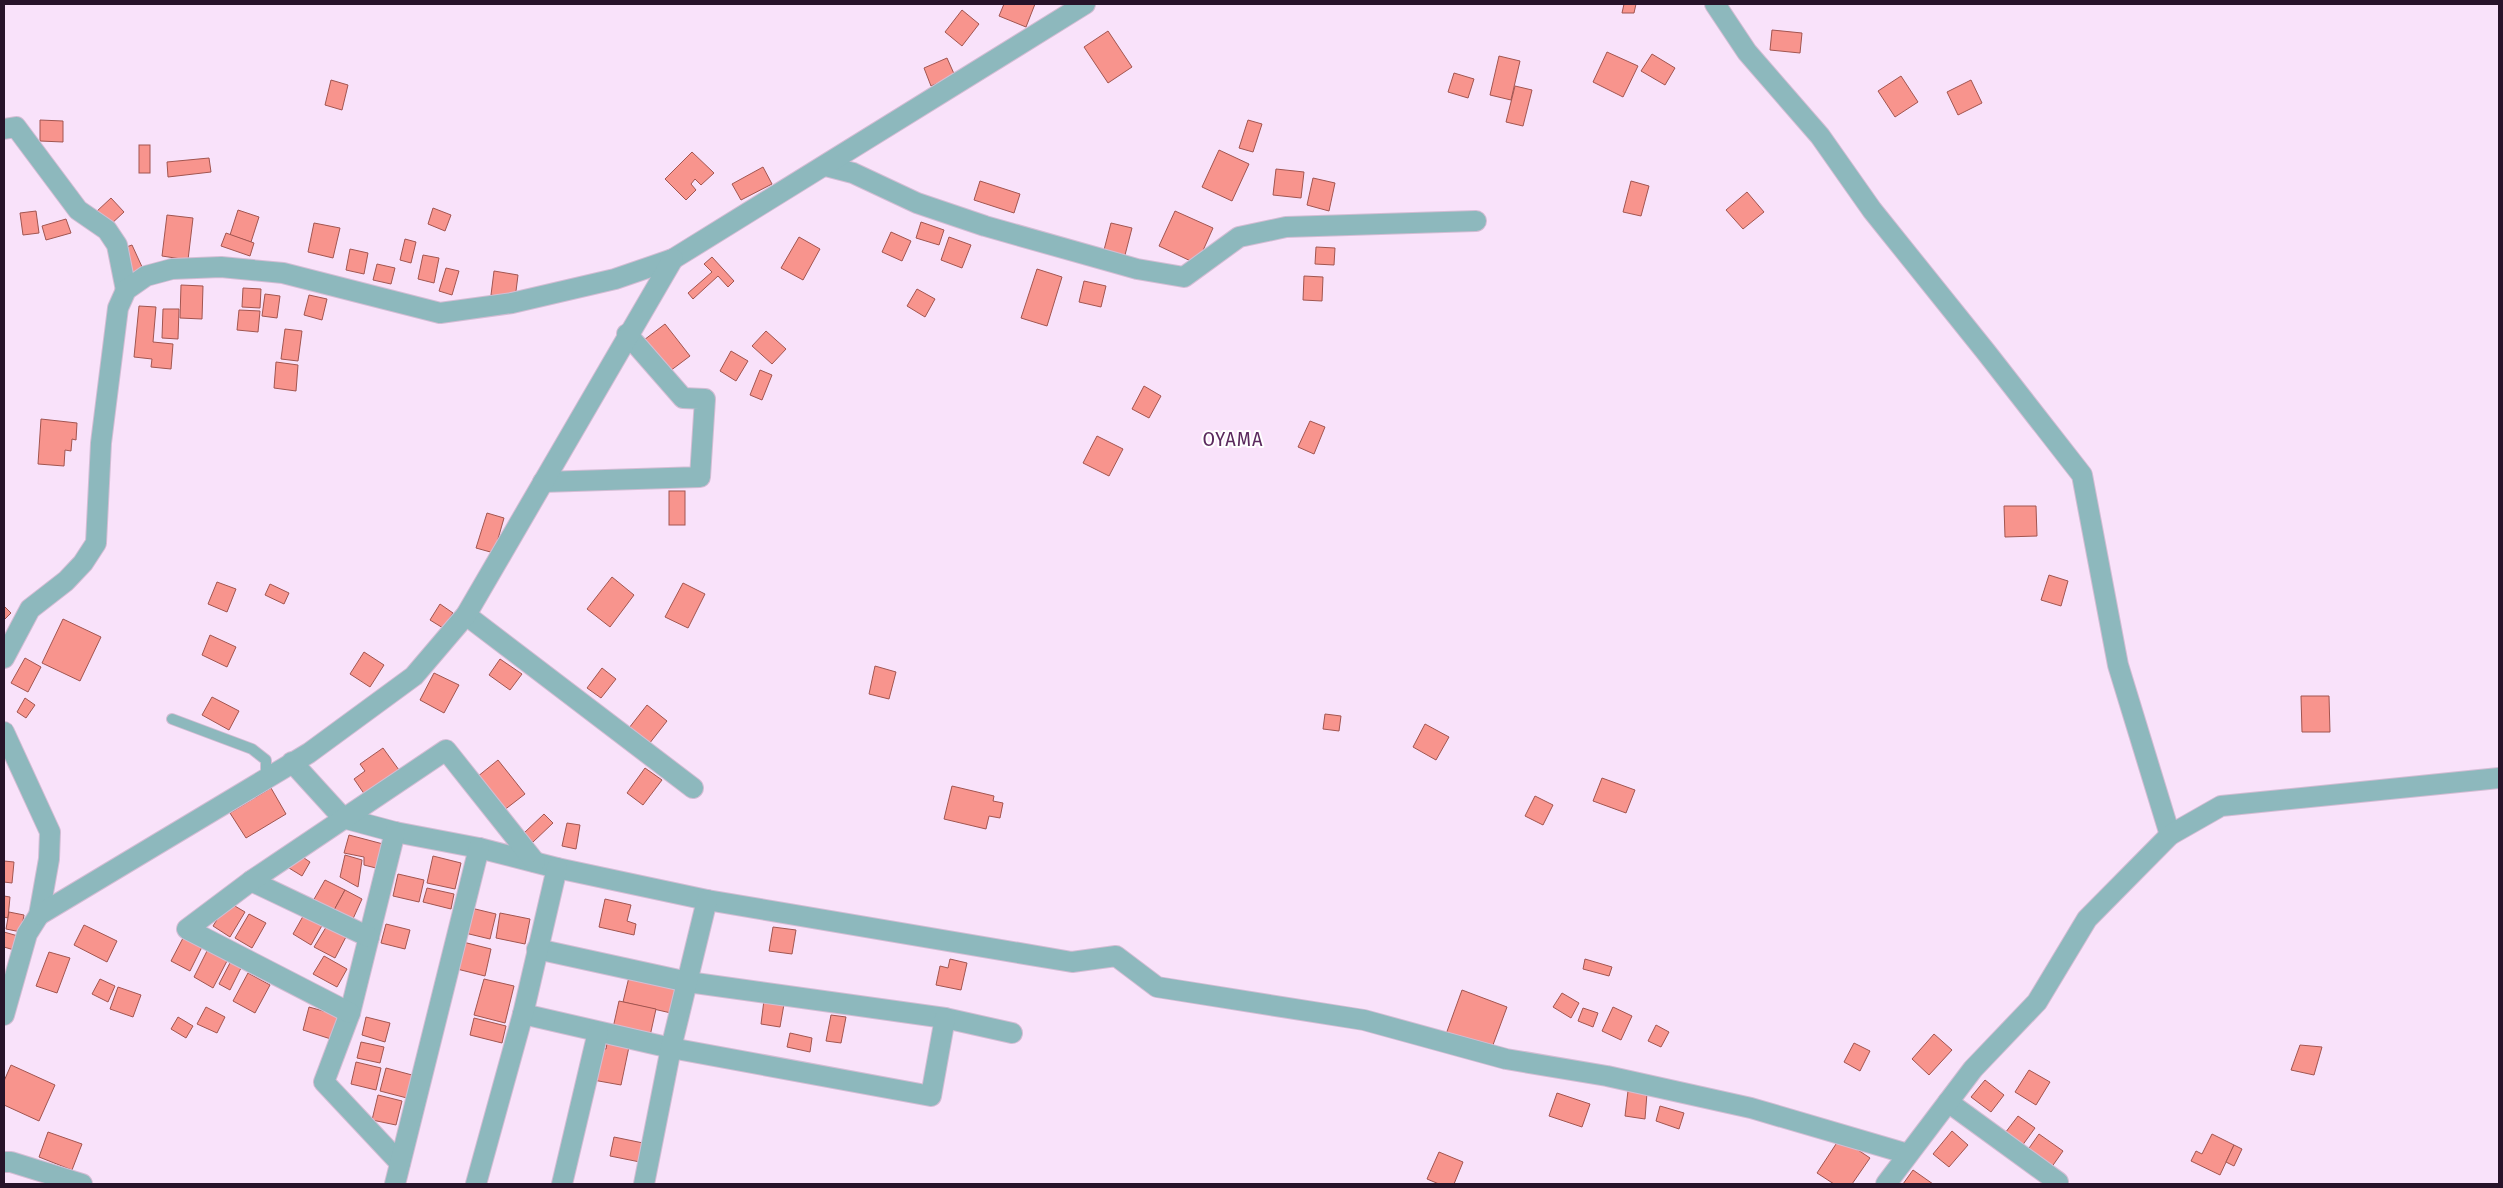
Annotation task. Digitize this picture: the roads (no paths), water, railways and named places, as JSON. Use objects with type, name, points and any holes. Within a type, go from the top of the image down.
[{"type":"street","points":[[4,658],[30,609],[66,581],[83,563],[96,544],[104,414],[118,308],[126,290],[146,276],[172,268],[221,267],[282,273],[440,313],[512,303],[615,279],[672,259],[826,166],[1085,4]]},
{"type":"street","points":[[1715,4],[1747,52],[1820,136],[1872,210],[2082,475],[2118,665],[2170,835]]},
{"type":"street","points":[[4,129],[16,127],[78,210],[107,230],[117,245],[126,290]]},
{"type":"street","points":[[826,166],[853,173],[911,200],[985,226],[1136,269],[1184,277],[1239,237],[1286,227],[1476,222]]},
{"type":"street","points":[[39,915],[266,780],[391,694],[414,676],[466,615],[490,570],[672,259]]},
{"type":"street","points":[[543,482],[700,477],[705,400],[683,398],[627,334]]},
{"type":"street","points":[[466,615],[693,788]]},
{"type":"street","points":[[4,732],[50,832],[49,859],[39,915],[27,934],[4,1015]]},
{"type":"street","points":[[350,1013],[187,929],[251,881],[446,750],[535,862]]},
{"type":"street","points":[[292,762],[343,818],[395,832],[479,848],[557,868],[707,900],[1072,962],[1116,956],[1157,987],[1364,1020],[1506,1059],[1607,1076],[1751,1108],[1908,1154]]},
{"type":"street","points":[[1886,1184],[1973,1069],[2037,1002],[2087,919],[2170,835],[2221,806],[2499,778]]},
{"type":"street","points":[[395,832],[350,1013],[324,1082],[400,1164]]},
{"type":"street","points":[[395,1184],[479,848]]},
{"type":"street","points":[[476,1184],[523,1014],[557,868]]},
{"type":"street","points":[[251,881],[369,936]]},
{"type":"street","points":[[644,1184],[671,1048],[707,900]]},
{"type":"street","points":[[537,949],[688,982],[945,1018],[1012,1033]]},
{"type":"street","points":[[523,1014],[671,1048],[931,1096],[945,1018]]},
{"type":"street","points":[[562,1184],[598,1032]]},
{"type":"street","points":[[1948,1102],[2058,1182]]},
{"type":"street","points":[[4,1162],[12,1162],[82,1184]]},
{"type":"lane","points":[[172,719],[252,749],[266,760],[266,780]]},
{"type":"district","name":"OYAMA","points":[[1233,439]]}]
